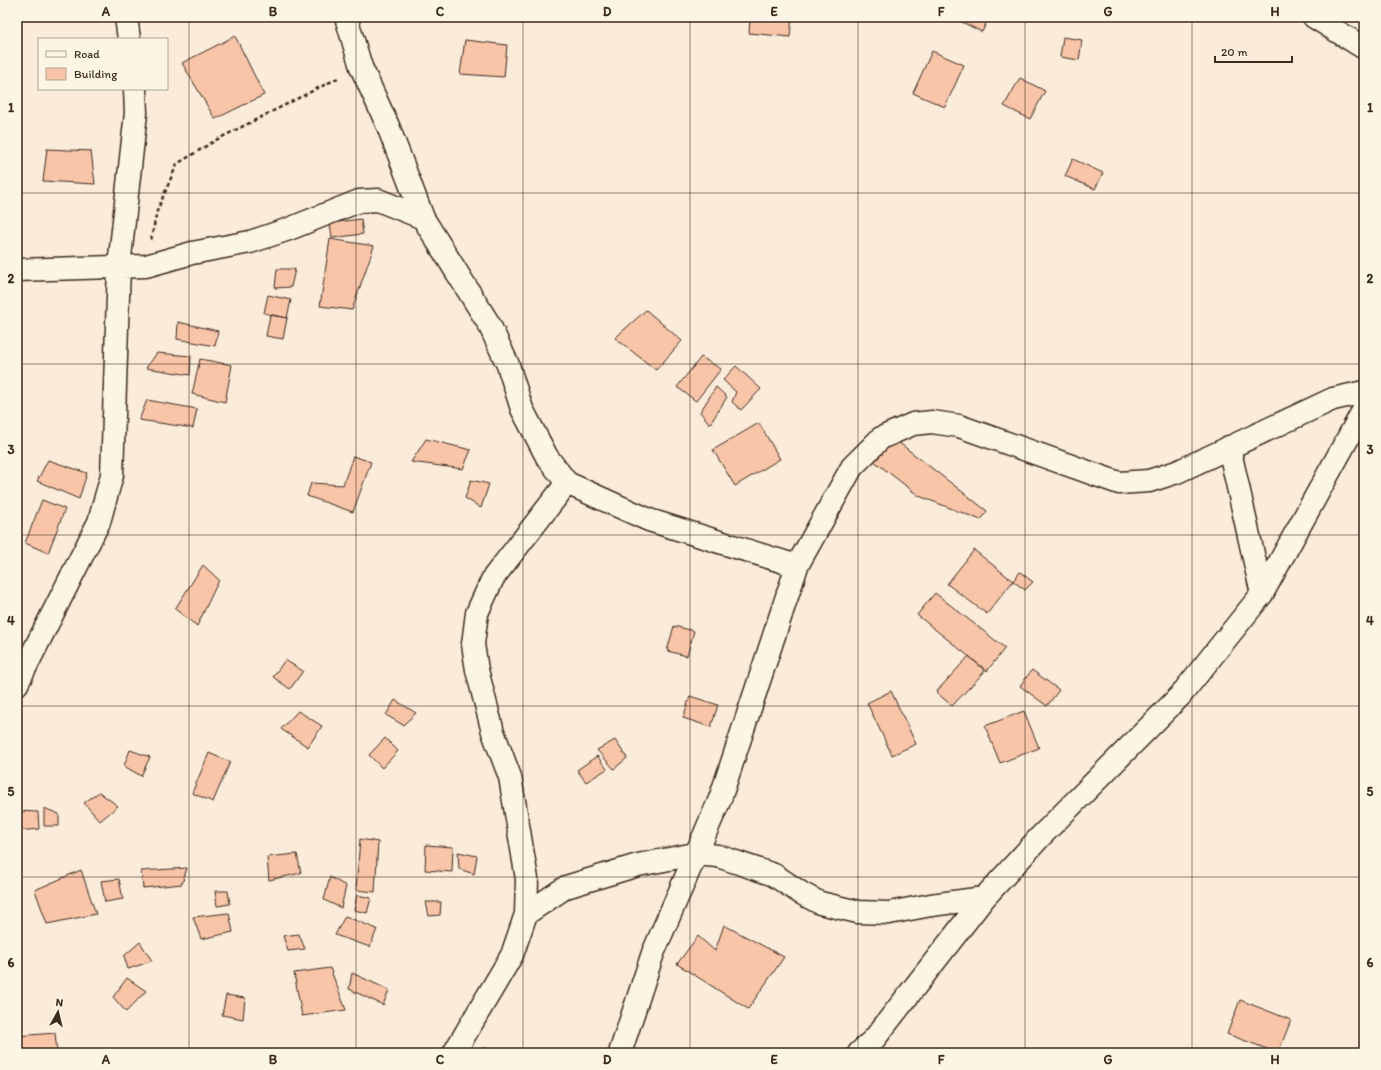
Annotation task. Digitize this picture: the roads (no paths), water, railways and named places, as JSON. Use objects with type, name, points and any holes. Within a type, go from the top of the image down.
[{"type":"street","points":[[126,17],[129,38]]},
{"type":"street","points":[[346,17],[361,67],[388,126],[424,218],[489,324],[508,364],[522,409],[547,457],[567,484],[649,520],[797,566]]},
{"type":"street","points":[[1314,17],[1364,48]]},
{"type":"street","points":[[17,684],[99,522],[112,475],[118,266],[136,112],[135,90]]},
{"type":"street","points":[[17,270],[146,266],[192,253],[250,242],[289,229],[359,201],[378,200],[424,218]]},
{"type":"street","points":[[620,1053],[653,953],[720,799],[797,566],[852,467],[881,438],[913,424],[932,422],[959,426],[1119,483],[1149,481],[1177,472],[1333,399],[1364,392]]},
{"type":"street","points":[[859,1053],[875,1038],[984,898],[1098,778],[1180,696],[1262,594],[1364,409]]},
{"type":"street","points":[[1229,447],[1262,594]]},
{"type":"street","points":[[454,1053],[512,955],[526,914],[527,878],[510,777],[493,732],[477,670],[473,644],[476,613],[493,578],[567,484]]},
{"type":"street","points":[[526,914],[566,887],[638,865],[695,854],[718,856],[774,875],[801,893],[820,903],[858,912],[889,913],[931,905],[984,898]]}]
